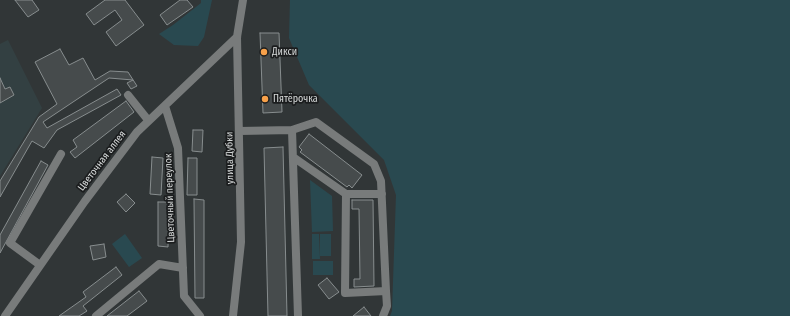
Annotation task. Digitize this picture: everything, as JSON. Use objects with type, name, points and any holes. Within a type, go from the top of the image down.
[{"type":"street","name":"улица Дубки","points":[[233,316],[241,242],[237,37],[243,0]]},
{"type":"street","name":"Цветочная аллея","points":[[5,316],[94,188],[148,120],[165,106],[237,37]]},
{"type":"street","points":[[128,95],[148,120]]},
{"type":"street","name":"Цветочный переулок","points":[[165,106],[178,148],[184,296],[200,316]]},
{"type":"street","points":[[240,131],[292,130],[316,122],[374,164],[381,181],[382,194],[387,306],[383,316]]},
{"type":"street","points":[[292,130],[298,316]]},
{"type":"street","points":[[40,265],[10,243],[61,154]]},
{"type":"street","points":[[293,157],[346,194],[382,194]]},
{"type":"street","points":[[346,194],[344,293],[386,291]]},
{"type":"street","points":[[96,316],[159,264],[183,268]]},
{"type":"shaded area","points":[[201,0],[212,0],[204,37],[198,46],[174,45],[159,34],[201,3]]},
{"type":"shaded area","points":[[290,0],[790,0],[790,316],[390,316],[392,311],[396,195],[384,160],[309,85],[289,38]]},
{"type":"shaded area","points":[[8,40],[42,108],[0,176],[0,44]]},
{"type":"shaded area","points":[[310,180],[332,196],[333,231],[312,232]]},
{"type":"shaded area","points":[[125,234],[142,258],[129,267],[112,244]]},
{"type":"shaded area","points":[[312,234],[319,234],[320,259],[312,259]]},
{"type":"shaded area","points":[[320,234],[331,234],[331,256],[320,256]]},
{"type":"shaded area","points":[[313,261],[333,261],[333,275],[313,275]]},
{"type":"building","points":[[15,0],[32,0],[39,10],[28,17]]},
{"type":"building","points":[[105,0],[125,0],[144,25],[116,46],[106,32],[122,20],[115,10],[94,25],[86,14]]},
{"type":"building","points":[[180,0],[187,0],[193,7],[167,25],[160,15]]},
{"type":"building","points":[[260,33],[279,33],[282,112],[263,113]]},
{"type":"building","points":[[60,49],[69,65],[83,58],[95,80],[110,71],[128,72],[137,86],[131,89],[127,83],[133,80],[109,78],[43,122],[47,128],[117,89],[121,95],[57,130],[44,148],[32,141],[0,197],[0,181],[39,117],[57,104],[35,62]]},
{"type":"building","points":[[0,78],[5,89],[10,87],[14,95],[0,103]]},
{"type":"building","points":[[126,101],[134,112],[75,158],[70,152],[77,147],[73,140]]},
{"type":"building","points":[[193,130],[203,130],[202,152],[192,151]]},
{"type":"building","points":[[309,134],[362,175],[352,188],[349,185],[347,187],[300,152],[302,150],[299,147]]},
{"type":"building","points":[[283,147],[287,316],[268,316],[264,148]]},
{"type":"building","points":[[152,157],[163,158],[161,195],[150,194]]},
{"type":"building","points":[[188,158],[197,158],[197,195],[187,195]]},
{"type":"building","points":[[41,161],[48,165],[0,253],[0,235]]},
{"type":"building","points":[[126,194],[135,203],[126,212],[117,202]]},
{"type":"building","points":[[194,199],[204,200],[204,298],[195,298]]},
{"type":"building","points":[[352,200],[373,200],[374,286],[354,287],[354,279],[360,279],[359,209],[352,209]]},
{"type":"building","points":[[158,202],[169,202],[168,247],[158,246]]},
{"type":"building","points":[[104,244],[106,257],[93,260],[90,246]]},
{"type":"building","points":[[116,267],[122,275],[83,306],[87,311],[79,316],[59,316],[86,297],[83,292]]},
{"type":"building","points":[[327,278],[339,292],[329,299],[318,285]]},
{"type":"building","points":[[139,291],[147,301],[127,316],[107,316]]},
{"type":"building","points":[[364,307],[371,316],[353,316]]},
{"type":"place","name":"Дикси","points":[[264,52]]},
{"type":"place","name":"Пятёрочка","points":[[265,99]]}]
